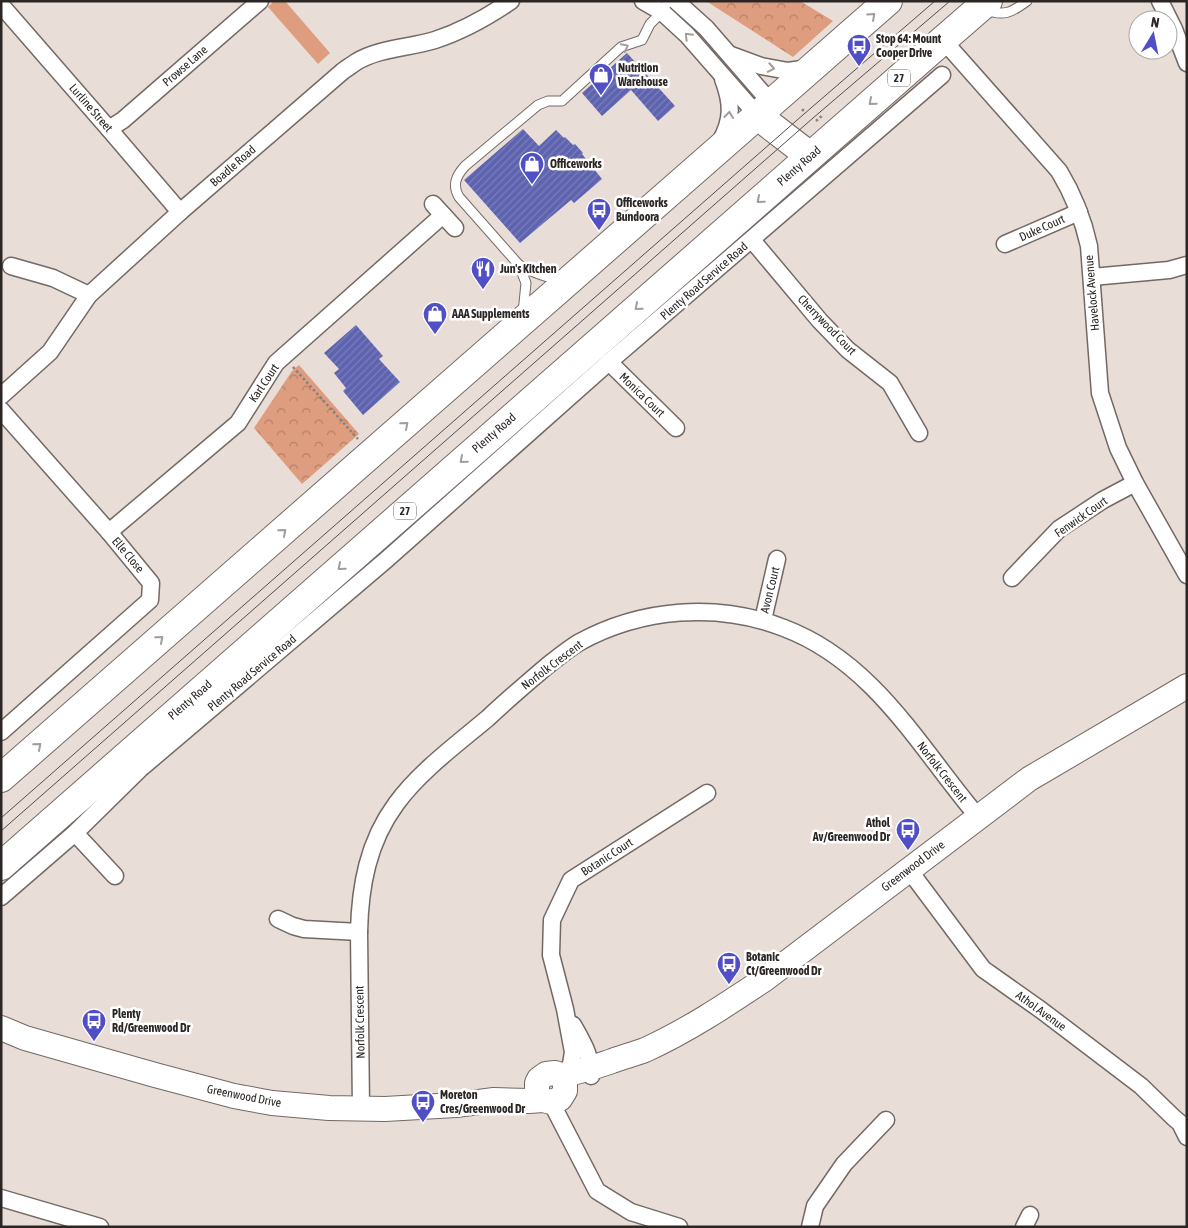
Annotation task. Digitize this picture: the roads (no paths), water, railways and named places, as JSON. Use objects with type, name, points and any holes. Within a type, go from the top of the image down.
[{"type":"highway","points":[[1,778],[814,68],[888,1]]},
{"type":"highway","name":"Plenty Road","points":[[1,866],[492,450],[810,156],[984,5]]},
{"type":"highway","points":[[765,110],[810,156]]},
{"type":"street","name":"Prowse Lane","points":[[109,128],[123,120],[260,1]]},
{"type":"street","name":"Boadle Road","points":[[1,396],[50,352],[89,295],[180,212],[343,71],[357,62],[377,54],[433,41],[461,30],[483,20],[511,1]]},
{"type":"street","points":[[643,1],[665,7],[720,73],[765,110]]},
{"type":"street","points":[[676,1],[706,28],[729,54],[765,110]]},
{"type":"street","points":[[1160,1],[1174,28],[1187,63]]},
{"type":"street","name":"Lurline Street","points":[[1,5],[180,212]]},
{"type":"street","name":"Havelock Avenue","points":[[943,40],[1059,171],[1067,185],[1079,212],[1089,246],[1100,393],[1118,448],[1134,483],[1187,575]]},
{"type":"street","points":[[729,54],[760,66],[788,71],[814,68]]},
{"type":"street","points":[[907,71],[907,105]]},
{"type":"street","points":[[712,156],[726,131],[730,113],[729,95],[720,73]]},
{"type":"street","name":"Plenty Road Service Road","points":[[3,893],[75,832],[140,768],[386,560],[492,450],[609,362],[942,75]]},
{"type":"street","name":"Karl Court","points":[[109,532],[238,423],[276,363],[438,210],[455,228]]},
{"type":"street","name":"Duke Court","points":[[1005,244],[1079,212]]},
{"type":"street","name":"Cherrywood Court","points":[[752,240],[820,321],[848,350],[890,383],[919,433]]},
{"type":"street","points":[[1092,277],[1170,270],[1187,265]]},
{"type":"street","points":[[11,266],[52,278],[89,295]]},
{"type":"street","name":"Monica Court","points":[[609,362],[676,428]]},
{"type":"street","name":"Elle Close","points":[[1,410],[152,583],[150,600],[1,732]]},
{"type":"street","name":"Fenwick Court","points":[[1012,578],[1059,529],[1103,500],[1134,483]]},
{"type":"street","name":"Avon Court","points":[[762,620],[777,559]]},
{"type":"street","name":"Norfolk Crescent","points":[[361,1109],[360,904],[370,857],[385,820],[409,788],[430,767],[561,655],[577,644],[601,632],[626,622],[649,617],[702,611],[728,613],[762,620],[808,638],[854,669],[887,702],[978,817]]},
{"type":"street","name":"Greenwood Drive","points":[[1,1028],[25,1038],[202,1088],[234,1096],[298,1106],[361,1109],[415,1108],[494,1100],[529,1101],[591,1074],[614,1069],[643,1050],[682,1031],[735,999],[765,979],[1029,779],[1187,686]]},
{"type":"street","name":"Botanic Court","points":[[555,1089],[571,1064],[573,1052],[565,1009],[550,955],[552,920],[571,880],[707,793]]},
{"type":"street","points":[[75,832],[115,876]]},
{"type":"street","name":"Athol Avenue","points":[[909,870],[983,969],[1041,1010],[1141,1086],[1185,1126]]},
{"type":"street","points":[[278,919],[304,929],[359,932]]},
{"type":"street","name":"Botanic Court","points":[[565,1009],[588,1052],[591,1074]]},
{"type":"street","points":[[555,1089],[572,1142],[598,1191],[631,1212],[679,1227]]},
{"type":"street","points":[[810,1227],[815,1206],[844,1164],[886,1120]]},
{"type":"street","points":[[1,1198],[100,1227]]},
{"type":"lane","points":[[984,5],[994,13],[1008,13],[1027,1]]},
{"type":"lane","points":[[521,323],[526,283],[519,265],[459,197],[456,189],[456,178],[465,166],[538,105],[548,101],[562,101],[621,47],[642,40],[650,24],[665,7]]},
{"type":"lane","points":[[519,265],[551,279],[570,280]]},
{"type":"tram line","points":[[1,818],[935,1]]},
{"type":"tram line","points":[[1,831],[813,118],[950,1]]},
{"type":"place","name":"Stop 64: Mount Cooper Drive","points":[[859,67]]},
{"type":"place","name":"Nutrition Warehouse","points":[[601,96]]},
{"type":"place","name":"Officeworks","points":[[532,185]]},
{"type":"place","name":"Officeworks Bundoora","points":[[599,231]]},
{"type":"place","name":"Jun's Kitchen","points":[[483,290]]},
{"type":"place","name":"AAA Supplements","points":[[435,335]]},
{"type":"place","name":"Athol Av/Greenwood Dr","points":[[908,851]]},
{"type":"place","name":"Botanic Ct/Greenwood Dr","points":[[729,985]]},
{"type":"place","name":"Plenty Rd/Greenwood Dr","points":[[94,1042]]},
{"type":"place","name":"Moreton Cres/Greenwood Dr","points":[[423,1123]]}]
